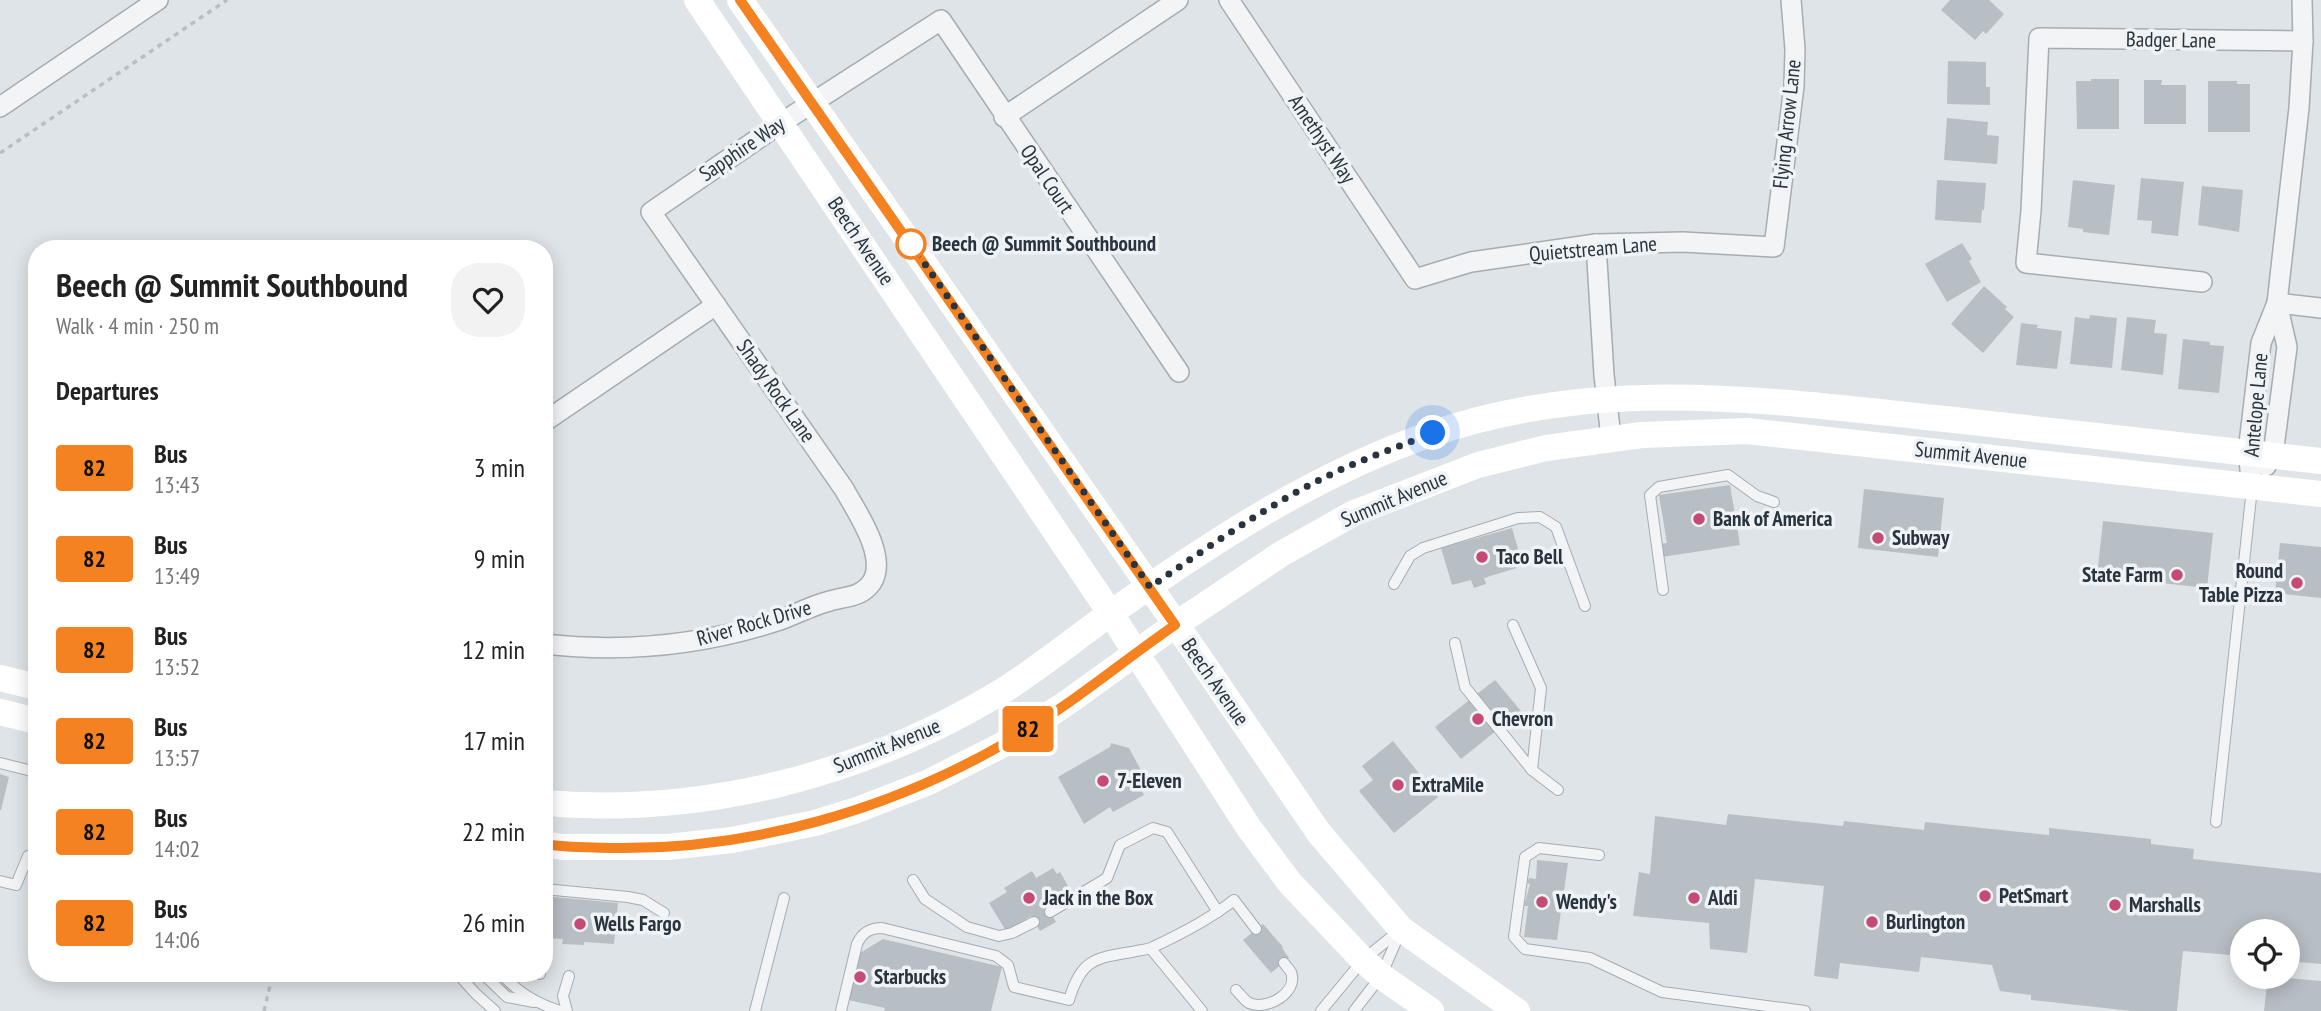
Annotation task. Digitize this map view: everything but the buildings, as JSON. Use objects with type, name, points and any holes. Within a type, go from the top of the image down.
[{"type":"main road","name":"Beech Avenue","points":[[697,0],[1111,614],[1249,828],[1290,883],[1372,968],[1431,1011]]},
{"type":"main road","name":"Beech Avenue","points":[[740,0],[1320,833],[1401,929],[1517,1011]]},
{"type":"main road","name":"Summit Avenue","points":[[553,804],[637,805],[744,793],[869,757],[948,722],[1000,692],[1150,587],[1270,508],[1338,471],[1433,433],[1503,414],[1644,396],[1752,399],[2321,461]]},
{"type":"main road","name":"Summit Avenue","points":[[553,846],[624,848],[681,846],[732,840],[815,823],[929,782],[1010,741],[1281,554],[1354,513],[1478,465],[1546,448],[1642,435],[1747,431],[2321,494]]},
{"type":"main road","points":[[0,678],[28,685]]},
{"type":"main road","points":[[0,712],[28,720]]},
{"type":"street","points":[[0,107],[158,0]]},
{"type":"street","points":[[1004,117],[1178,0]]},
{"type":"street","name":"Amethyst Way","points":[[1229,0],[1415,279]]},
{"type":"street","name":"Flying Arrow Lane","points":[[1774,247],[1794,86],[1795,49],[1791,0]]},
{"type":"street","name":"Antelope Lane","points":[[2252,486],[2260,454],[2261,343],[2277,303],[2300,108],[2302,0]]},
{"type":"street","name":"Sapphire Way","points":[[650,212],[781,122],[940,20]]},
{"type":"street","name":"Opal Court","points":[[940,20],[1178,372]]},
{"type":"street","name":"Badger Lane","points":[[2202,282],[2026,263],[2039,38],[2303,41]]},
{"type":"street","name":"Shady Rock Lane","points":[[650,212],[844,489],[870,536],[876,560],[873,581]]},
{"type":"street","name":"Quietstream Lane","points":[[1415,279],[1471,262],[1596,244],[1683,242],[1774,247]]},
{"type":"street","points":[[1596,244],[1611,438]]},
{"type":"street","points":[[2277,303],[2321,308]]},
{"type":"street","points":[[553,416],[716,305]]},
{"type":"street","name":"River Rock Drive","points":[[553,644],[633,648],[714,638],[781,620],[830,600],[856,597],[873,581]]},
{"type":"lane","points":[[1663,590],[1650,495],[1659,487],[1728,475],[1757,496],[1774,502]]},
{"type":"lane","points":[[2216,822],[2252,486]]},
{"type":"lane","points":[[1394,584],[1410,556],[1423,548],[1518,518],[1540,517],[1556,527],[1584,606]]},
{"type":"lane","points":[[1513,625],[1541,688],[1532,770]]},
{"type":"lane","points":[[1455,643],[1465,687],[1532,770],[1558,790]]},
{"type":"lane","points":[[0,764],[28,769]]},
{"type":"lane","points":[[1050,912],[1107,878],[1120,845],[1153,828],[1167,832],[1217,912]]},
{"type":"lane","points":[[1599,855],[1539,848],[1525,857],[1514,937],[1525,949],[1590,958],[1662,992],[1805,1011]]},
{"type":"lane","points":[[0,881],[16,885],[28,856]]},
{"type":"lane","points":[[913,880],[925,899],[967,927],[999,936],[1034,922]]},
{"type":"lane","points":[[553,890],[643,900],[664,913]]},
{"type":"lane","points":[[755,1011],[784,898]]},
{"type":"lane","points":[[841,1011],[857,944],[860,937],[873,928],[996,956],[1008,965],[1014,987],[1069,1000],[1079,974],[1091,961],[1151,948],[1234,900],[1256,929]]},
{"type":"lane","points":[[1321,1011],[1372,968],[1401,929]]},
{"type":"lane","points":[[1354,1011],[1372,968],[1401,929]]},
{"type":"lane","points":[[1151,948],[1202,1011]]},
{"type":"lane","points":[[1236,990],[1248,1003],[1260,1006],[1278,1001],[1291,982],[1291,973],[1284,963]]},
{"type":"lane","points":[[567,1011],[563,996],[569,976]]},
{"type":"lane","points":[[466,982],[495,1011]]},
{"type":"lane","points":[[491,982],[507,997],[560,1011]]},
{"type":"lane","points":[[510,982],[541,1004]]},
{"type":"path","points":[[0,153],[227,0]]},
{"type":"path","points":[[264,1011],[271,982]]},
{"type":"bus line","name":"82","points":[[553,846],[668,847],[732,840],[815,823],[857,810],[929,782],[1010,741],[1175,625],[740,0]]},
{"type":"place","name":"Beech @ Summit Southbound","points":[[911,244]]},
{"type":"place","name":"Bank of America","points":[[1699,519]]},
{"type":"place","name":"Subway","points":[[1878,538]]},
{"type":"place","name":"Taco Bell","points":[[1482,557]]},
{"type":"place","name":"State Farm","points":[[2177,575]]},
{"type":"place","name":"Round Table Pizza","points":[[2297,583]]},
{"type":"place","name":"Chevron","points":[[1478,719]]},
{"type":"place","name":"7-Eleven","points":[[1103,781]]},
{"type":"place","name":"ExtraMile","points":[[1398,785]]},
{"type":"place","name":"PetSmart","points":[[1985,896]]},
{"type":"place","name":"Jack in the Box","points":[[1029,898]]},
{"type":"place","name":"Aldi","points":[[1694,898]]},
{"type":"place","name":"Wendy's","points":[[1542,902]]},
{"type":"place","name":"Marshalls","points":[[2115,905]]},
{"type":"place","name":"Burlington","points":[[1872,922]]},
{"type":"place","name":"Wells Fargo","points":[[580,924]]},
{"type":"place","name":"Starbucks","points":[[860,977]]},
{"type":"route","points":[[911,244],[1150,587],[1270,508],[1338,471],[1433,433]]}]
